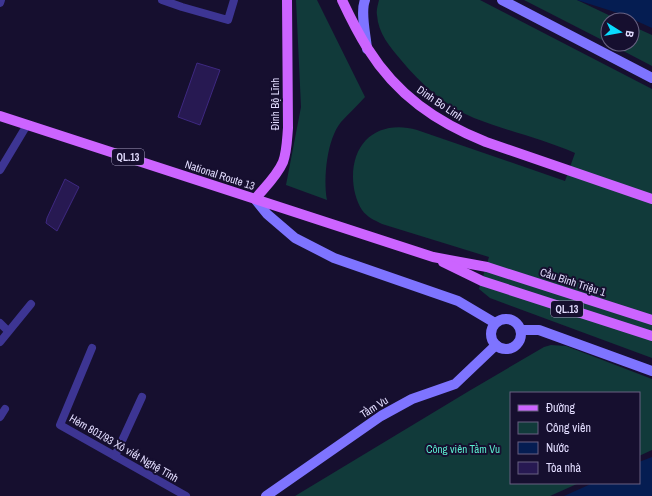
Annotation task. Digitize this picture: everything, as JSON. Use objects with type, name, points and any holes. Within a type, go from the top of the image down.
[{"type":"main road","name":"Đinh Bộ Lĩnh","points":[[255,199],[277,174],[283,161],[287,143],[287,0]]},
{"type":"main road","name":"Dinh Bo Linh","points":[[342,0],[367,49],[387,75],[405,94],[442,122],[486,142],[652,199]]},
{"type":"main road","name":"National Route 13","points":[[0,116],[432,257],[487,267]]},
{"type":"main road","name":"National Route 13","points":[[432,257],[482,282],[652,336]]},
{"type":"main road","name":"Cầu Bình Triệu 1","points":[[487,267],[652,320]]},
{"type":"street","points":[[365,0],[364,21],[367,49]]},
{"type":"street","points":[[502,0],[652,78]]},
{"type":"street","points":[[255,199],[267,214],[295,238],[334,258],[458,301],[495,324]]},
{"type":"street","points":[[507,318],[513,320],[518,324],[521,330],[519,343],[514,347],[507,349],[502,348],[496,345],[493,341],[492,329],[500,320],[507,318]]},
{"type":"street","points":[[521,330],[539,330],[652,371]]},
{"type":"street","name":"Tầm Vu","points":[[266,496],[381,416],[412,398],[454,384],[496,345]]},
{"type":"lane","points":[[162,0],[228,20],[234,0]]},
{"type":"lane","points":[[0,170],[28,125]]},
{"type":"lane","points":[[0,342],[31,304]]},
{"type":"lane","points":[[0,323],[8,331]]},
{"type":"lane","name":"Hẻm 801/93 Xô viết Nghệ Tĩnh","points":[[92,348],[60,425],[186,496]]},
{"type":"lane","points":[[115,456],[142,397]]},
{"type":"lane","points":[[0,417],[5,410]]},
{"type":"green space","points":[[296,0],[317,0],[365,97],[341,122],[332,138],[326,170],[327,200],[286,185],[301,107]]},
{"type":"green space","points":[[379,0],[480,0],[652,89],[652,358],[490,298],[479,289],[489,257],[382,224],[373,220],[362,210],[354,190],[354,164],[358,152],[364,143],[381,130],[404,128],[417,130],[565,181],[575,153],[550,143],[474,118],[443,101],[434,94],[409,69],[382,34],[378,22],[377,11]]},
{"type":"green space","points":[[524,0],[577,0],[602,12],[600,12],[600,39]]},
{"type":"green space","points":[[640,30],[652,35],[652,66],[625,52],[640,52]]},
{"type":"green space","name":"Công viên Tầm Vu","points":[[551,345],[566,346],[652,379],[652,450],[640,456],[640,392],[510,392],[510,484],[577,484],[550,496],[295,496],[469,391],[544,347]]},
{"type":"water","points":[[577,0],[652,0],[652,28],[640,23],[640,12],[615,12]]},
{"type":"water","points":[[652,457],[652,496],[564,496],[591,484],[640,484],[640,462]]},
{"type":"building","points":[[197,63],[220,70],[200,125],[178,117]]},
{"type":"building","points":[[65,179],[79,187],[57,231],[46,223]]}]
